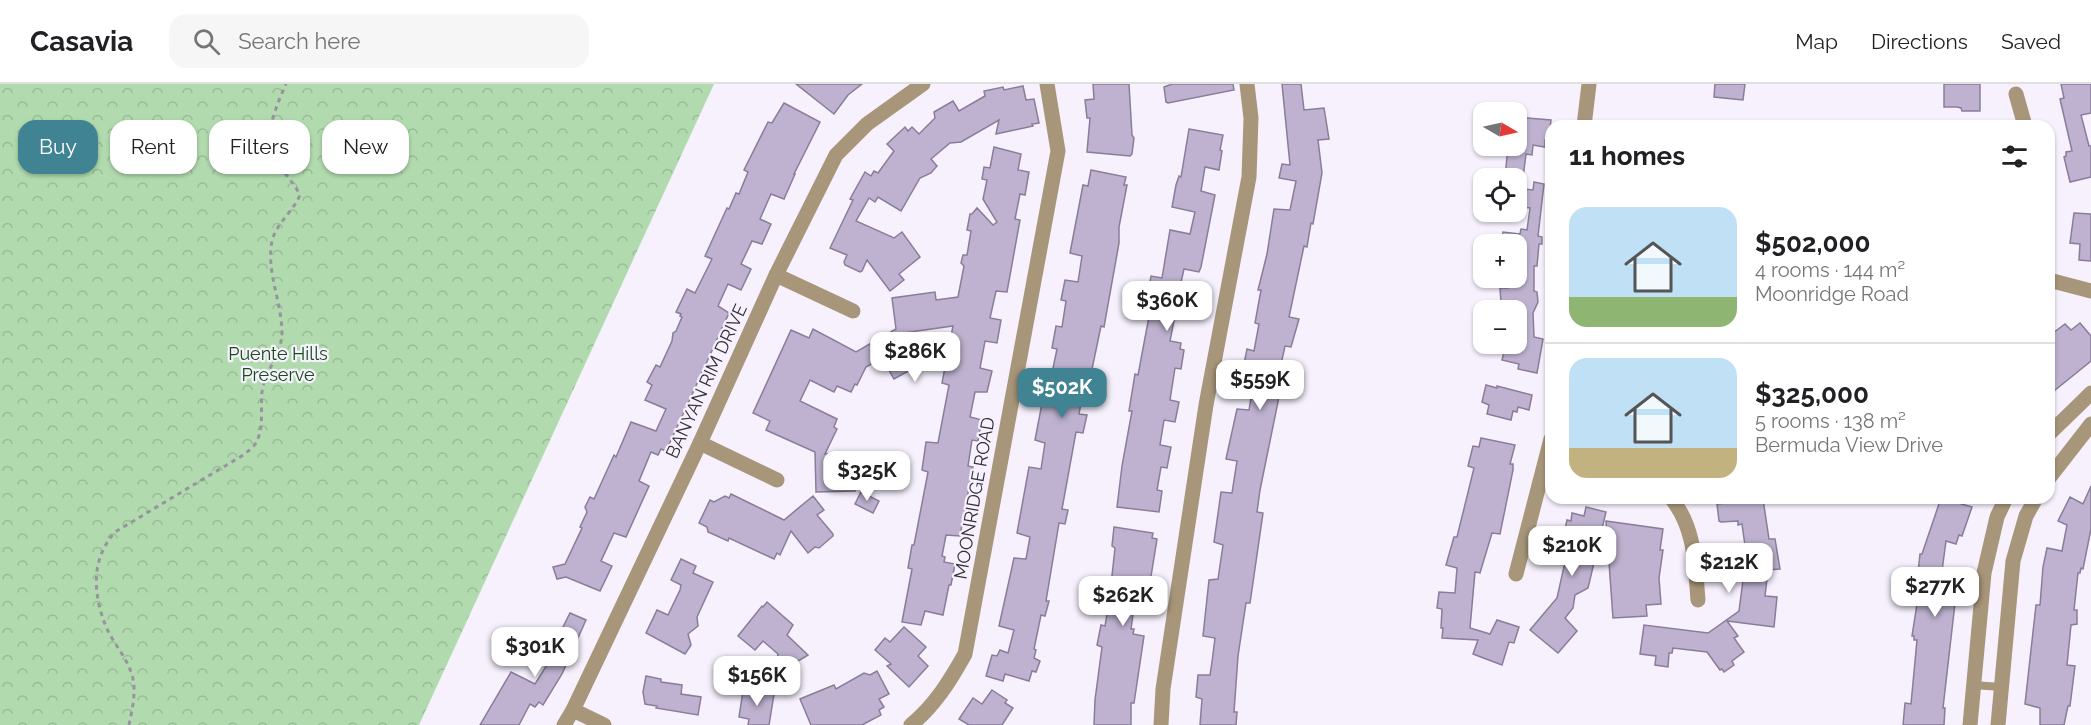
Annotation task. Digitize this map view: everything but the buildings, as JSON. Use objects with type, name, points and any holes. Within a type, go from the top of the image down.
[{"type":"street","name":"BANYAN RIM DRIVE","points":[[564,725],[700,443],[776,275],[836,155],[867,124],[923,84]]},
{"type":"street","name":"MOONRIDGE ROAD","points":[[911,725],[929,710],[948,684],[965,654],[1058,151],[1047,84]]},
{"type":"street","points":[[1161,725],[1163,689],[1206,405],[1249,177],[1251,118],[1247,84]]},
{"type":"street","points":[[1585,120],[1589,84]]},
{"type":"street","points":[[2016,94],[2023,120]]},
{"type":"street","points":[[776,275],[853,311]]},
{"type":"street","points":[[2055,282],[2091,291]]},
{"type":"street","points":[[2055,428],[2091,393]]},
{"type":"street","points":[[2055,470],[2091,424]]},
{"type":"street","points":[[700,443],[777,480]]},
{"type":"street","points":[[1516,574],[1545,467]]},
{"type":"street","points":[[1676,504],[1693,540],[1698,600]]},
{"type":"street","points":[[1970,725],[1984,573],[1997,517],[2003,504]]},
{"type":"street","points":[[1998,725],[2013,561],[2026,516],[2033,504]]},
{"type":"street","points":[[573,710],[604,725]]},
{"type":"lane","points":[[1973,685],[2001,687]]},
{"type":"path","points":[[129,725],[134,692],[133,678],[103,615],[96,584],[98,562],[102,551],[115,532],[244,454],[256,443],[261,429],[261,398],[264,383],[279,350],[282,335],[270,263],[271,245],[280,222],[296,204],[300,195],[271,153],[274,110],[286,84]]},
{"type":"green space","name":"Puente Hills Preserve","points":[[0,84],[714,84],[419,725],[0,725]]}]
